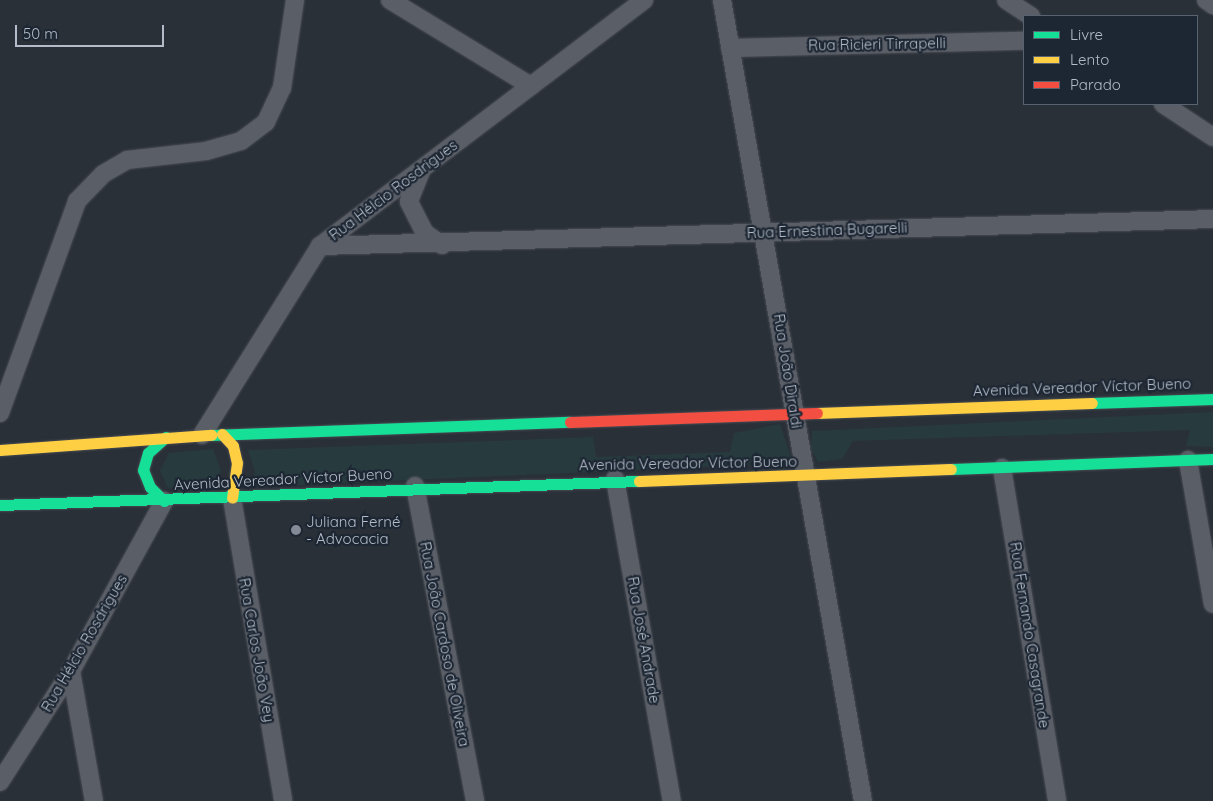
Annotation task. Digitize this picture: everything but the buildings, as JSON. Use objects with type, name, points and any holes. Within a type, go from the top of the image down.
[{"type":"main road","name":"Avenida Vereador Víctor Bueno","points":[[202,434],[795,410],[1213,399]]},
{"type":"main road","points":[[0,450],[202,434]]},
{"type":"main road","points":[[222,434],[233,446],[237,463],[232,498]]},
{"type":"main road","points":[[164,501],[150,487],[143,470],[148,453],[166,437]]},
{"type":"main road","name":"Avenida Vereador Víctor Bueno","points":[[0,505],[232,498],[415,486],[803,475],[1213,459]]},
{"type":"street","points":[[0,413],[77,201],[103,174],[127,160],[206,152],[240,141],[266,122],[282,88],[295,0]]},
{"type":"street","points":[[390,0],[532,86]]},
{"type":"street","name":"Rua Hélcio Rosdrigues","points":[[202,434],[320,246],[644,0]]},
{"type":"street","name":"Rua João Diraldi","points":[[722,0],[795,410],[803,475],[863,801]]},
{"type":"street","points":[[1006,0],[1029,15]]},
{"type":"street","points":[[1206,0],[1213,5]]},
{"type":"street","name":"Rua Ricieri Tirrapelli","points":[[730,48],[1023,41]]},
{"type":"street","points":[[1165,105],[1213,137]]},
{"type":"street","points":[[422,168],[409,202],[425,233],[442,245]]},
{"type":"street","name":"Rua Ernestina Bugarelli","points":[[320,246],[442,245],[764,231],[1213,220]]},
{"type":"street","points":[[1188,460],[1213,604]]},
{"type":"street","name":"Rua Fernando Casagrande","points":[[1002,468],[1057,801]]},
{"type":"street","name":"Rua José Andrade","points":[[615,479],[672,801]]},
{"type":"street","name":"Rua João Cardoso de Oliveira","points":[[415,486],[475,801]]},
{"type":"street","name":"Rua Carlos João Vey","points":[[232,498],[283,801]]},
{"type":"street","name":"Rua Hélcio Rosdrigues","points":[[0,782],[71,671],[164,501]]},
{"type":"street","points":[[71,671],[94,801]]},
{"type":"green space","points":[[1213,412],[1213,447],[1186,446],[1190,430],[853,441],[842,459],[818,462],[811,449],[812,431]]},
{"type":"green space","points":[[780,424],[793,463],[252,487],[255,471],[248,450],[593,437],[596,457],[730,452],[734,433]]},
{"type":"green space","points":[[213,449],[221,471],[213,485],[168,488],[160,471],[169,453]]},
{"type":"traffic: fast","points":[[1092,403],[1213,399]]},
{"type":"traffic: fast","points":[[211,435],[570,422]]},
{"type":"traffic: fast","points":[[164,501],[150,487],[143,470],[148,453],[166,437]]},
{"type":"traffic: fast","points":[[951,469],[1213,459]]},
{"type":"traffic: fast","points":[[0,505],[639,481]]},
{"type":"traffic: slow","points":[[817,413],[1092,403]]},
{"type":"traffic: slow","points":[[222,434],[233,446],[237,463],[232,498]]},
{"type":"traffic: slow","points":[[0,450],[211,435]]},
{"type":"traffic: slow","points":[[639,481],[951,469]]},
{"type":"traffic: jam","points":[[570,422],[817,413]]},
{"type":"place","name":"Juliana Ferné - Advocacia","points":[[296,530]]}]
